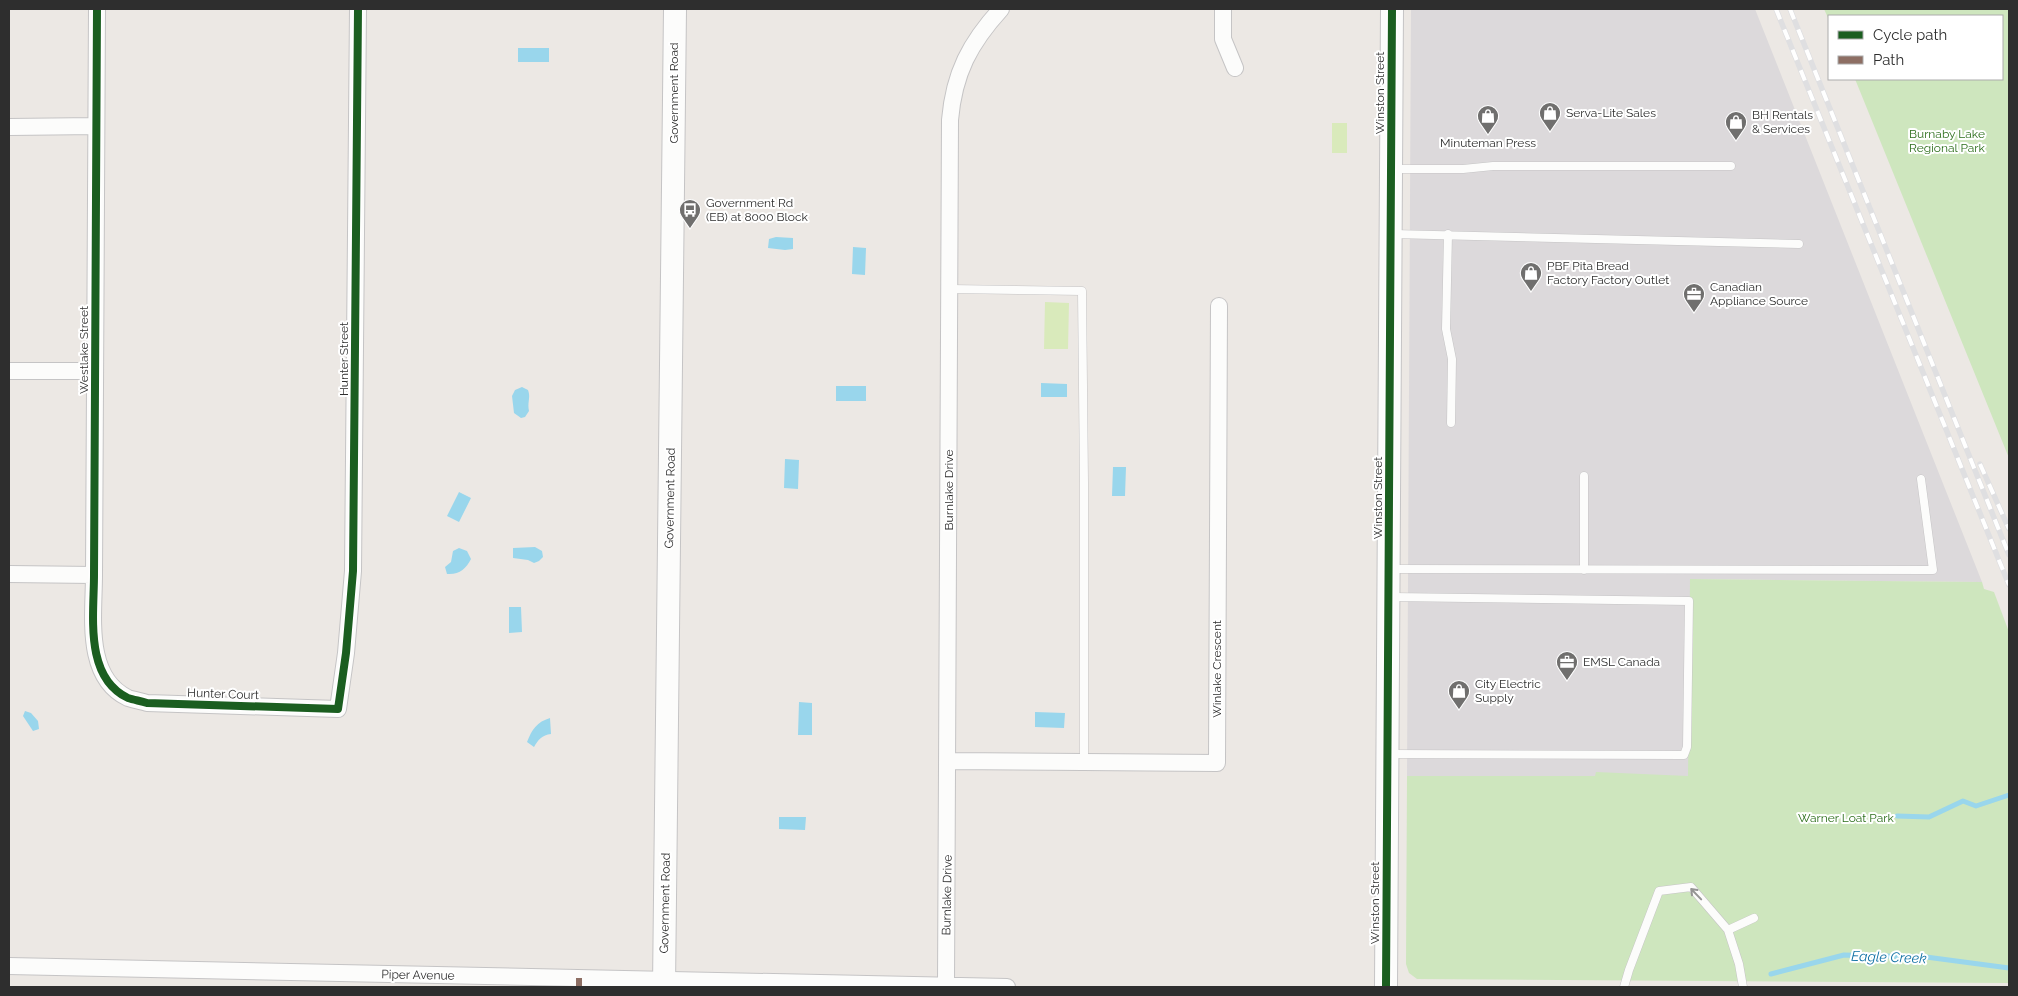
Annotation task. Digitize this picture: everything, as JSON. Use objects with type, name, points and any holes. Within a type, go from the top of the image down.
[{"type":"street","name":"Westlake Street","points":[[97,9],[95,651],[102,673],[112,687]]},
{"type":"street","name":"Hunter Street","points":[[338,709],[346,653],[353,571],[358,9]]},
{"type":"street","name":"Government Road","points":[[664,983],[675,9]]},
{"type":"street","name":"Burnlake Drive","points":[[946,985],[950,120],[959,72],[966,56],[975,41],[1001,9]]},
{"type":"street","points":[[1223,9],[1223,39],[1235,68]]},
{"type":"street","name":"Winston Street","points":[[1386,987],[1392,9]]},
{"type":"street","points":[[9,127],[96,126]]},
{"type":"street","name":"Winlake Crescent","points":[[948,761],[1217,763],[1219,306]]},
{"type":"street","points":[[9,370],[95,371]]},
{"type":"street","points":[[9,574],[94,575]]},
{"type":"street","name":"Hunter Court","points":[[112,687],[128,698],[147,703],[338,709]]},
{"type":"street","name":"Piper Avenue","points":[[9,966],[664,983],[1007,987]]},
{"type":"lane","points":[[1391,169],[1463,169],[1493,166],[1731,166]]},
{"type":"lane","points":[[1391,234],[1798,244]]},
{"type":"lane","points":[[1448,234],[1446,329],[1452,359],[1451,423]]},
{"type":"lane","points":[[950,289],[1082,291],[1084,762]]},
{"type":"lane","points":[[1584,476],[1584,570]]},
{"type":"lane","points":[[1389,569],[1933,570],[1921,478]]},
{"type":"lane","points":[[1388,597],[1689,601],[1690,630],[1687,747],[1684,755],[1388,754]]},
{"type":"lane","points":[[1624,987],[1659,891],[1691,888],[1728,930],[1739,964],[1743,987]]},
{"type":"lane","points":[[1728,930],[1754,918]]},
{"type":"shaded area","points":[[1411,9],[1755,9],[1982,582],[1691,579],[1689,776],[1407,776]]},
{"type":"green space","name":"Burnaby Lake Regional Park","points":[[1824,9],[2009,9],[2009,458],[1855,80],[2003,80],[2003,15],[1828,15],[1828,18]]},
{"type":"green space","points":[[1332,123],[1347,123],[1347,153],[1332,153]]},
{"type":"green space","points":[[1045,302],[1069,303],[1068,349],[1044,349]]},
{"type":"green space","name":"Warner Loat Park","points":[[1690,579],[1982,582],[1984,589],[1994,592],[2009,632],[2009,983],[1417,979],[1409,973],[1406,964],[1407,776],[1595,776],[1596,772],[1688,776]]},
{"type":"water","points":[[518,48],[549,48],[549,62],[518,62]]},
{"type":"water","points":[[776,237],[793,238],[793,249],[768,248],[769,239]]},
{"type":"water","points":[[853,247],[866,248],[865,275],[852,274]]},
{"type":"water","points":[[1041,383],[1067,384],[1067,397],[1041,397]]},
{"type":"water","points":[[836,386],[866,386],[866,401],[836,401]]},
{"type":"water","points":[[522,387],[528,390],[529,411],[525,417],[521,418],[514,413],[512,396],[515,390]]},
{"type":"water","points":[[785,459],[799,460],[798,489],[784,488]]},
{"type":"water","points":[[1113,467],[1126,467],[1125,496],[1112,496]]},
{"type":"water","points":[[459,492],[471,498],[459,522],[447,516]]},
{"type":"water","points":[[535,547],[542,551],[543,557],[539,561],[534,563],[528,560],[513,558],[513,548]]},
{"type":"water","points":[[459,548],[467,551],[471,559],[462,571],[447,574],[445,567],[451,562],[453,551]]},
{"type":"water","points":[[509,607],[521,607],[522,632],[509,633]]},
{"type":"water","points":[[799,702],[812,703],[812,735],[798,735]]},
{"type":"water","points":[[25,711],[31,713],[38,721],[39,729],[33,731],[23,716]]},
{"type":"water","points":[[1035,712],[1065,713],[1064,728],[1035,727]]},
{"type":"water","points":[[550,718],[551,734],[541,738],[534,747],[527,742],[536,727]]},
{"type":"water","points":[[779,817],[806,817],[805,830],[779,829]]},
{"type":"waterway","points":[[1897,816],[1929,817],[1963,801],[1976,806],[2009,795]]},
{"type":"waterway","name":"Eagle Creek","points":[[1771,974],[1844,955],[1926,957],[2009,968]]},
{"type":"railway","points":[[1776,9],[2009,585]]},
{"type":"railway","points":[[1790,9],[2009,555]]},
{"type":"railway","points":[[1980,464],[2009,529]]},
{"type":"marked path","points":[[579,978],[579,987]]},
{"type":"cycle path","points":[[97,9],[93,626],[98,660],[104,676],[114,688],[128,698],[147,703],[338,709],[346,653],[353,571],[358,9]]},
{"type":"cycle path","points":[[1386,987],[1392,9]]},
{"type":"place","name":"Serva-Lite Sales","points":[[1550,132]]},
{"type":"place","name":"Minuteman Press","points":[[1488,135]]},
{"type":"place","name":"BH Rentals & Services","points":[[1736,141]]},
{"type":"place","name":"Government Rd (EB) at 8000 Block","points":[[690,229]]},
{"type":"place","name":"PBF Pita Bread Factory Factory Outlet","points":[[1531,292]]},
{"type":"place","name":"Canadian Appliance Source","points":[[1694,313]]},
{"type":"place","name":"EMSL Canada","points":[[1567,681]]},
{"type":"place","name":"City Electric Supply","points":[[1459,710]]}]
